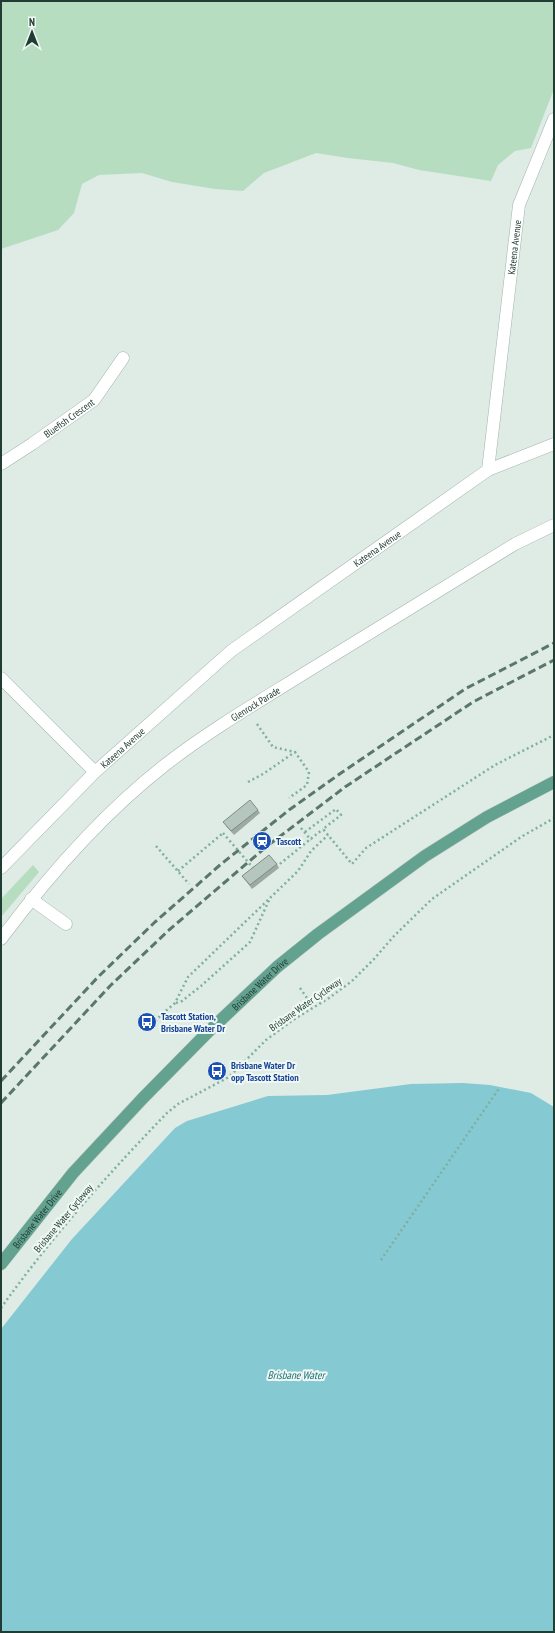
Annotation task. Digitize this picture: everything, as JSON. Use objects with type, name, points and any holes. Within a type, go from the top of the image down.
[{"type":"main road","name":"Brisbane Water Drive","points":[[1,1264],[79,1167],[143,1098],[202,1038],[277,967],[318,934],[425,856],[487,817],[554,782]]},
{"type":"street","name":"Kateena Avenue","points":[[1,868],[95,772],[231,651],[488,470],[519,205],[554,120]]},
{"type":"street","name":"Bluefish Crescent","points":[[1,464],[94,400],[123,358]]},
{"type":"street","points":[[488,470],[554,444]]},
{"type":"street","name":"Glenrock Parade","points":[[1,938],[31,900],[84,840],[130,795],[166,764],[247,709],[515,544],[554,525]]},
{"type":"street","points":[[1,678],[95,772]]},
{"type":"street","points":[[31,900],[66,924]]},
{"type":"path","points":[[247,709],[274,747],[295,752],[309,772],[307,785],[289,798]]},
{"type":"path","points":[[323,829],[352,864],[366,848],[495,764],[554,735]]},
{"type":"path","points":[[248,782],[295,752]]},
{"type":"path","points":[[274,868],[341,816],[336,809],[305,832]]},
{"type":"path","name":"Brisbane Water Cycleway","points":[[1,1308],[21,1280],[91,1195],[167,1113],[178,1104],[229,1077],[266,1040],[293,1020],[314,1008],[352,981],[394,936],[432,899],[521,837],[554,818]]},
{"type":"path","points":[[302,828],[311,840]]},
{"type":"path","points":[[178,871],[223,833],[257,872]]},
{"type":"path","points":[[175,1004],[188,977],[298,871],[311,851],[328,835]]},
{"type":"path","points":[[156,846],[189,884]]},
{"type":"path","points":[[152,1025],[161,1015],[201,986],[250,942],[272,895]]},
{"type":"path","points":[[300,988],[314,1008]]},
{"type":"path","points":[[381,1260],[500,1087]]},
{"type":"green space","points":[[1,1],[554,1],[554,89],[531,148],[515,151],[498,165],[491,181],[419,170],[393,163],[316,153],[264,173],[243,191],[215,189],[172,182],[142,173],[99,175],[82,184],[74,213],[58,230],[1,249]]},
{"type":"green space","points":[[33,865],[39,872],[1,917],[1,899]]},
{"type":"water","name":"Brisbane Water","points":[[463,1083],[490,1085],[531,1093],[554,1107],[554,1632],[1,1632],[1,1329],[72,1239],[175,1128],[187,1121],[268,1096],[327,1095],[411,1084]]},
{"type":"building","points":[[250,800],[258,810],[231,831],[223,822]]},
{"type":"building","points":[[269,855],[277,864],[250,885],[242,876]]},
{"type":"railway","points":[[1,1081],[98,977],[155,922],[220,865],[289,810],[465,689],[554,643]]},
{"type":"railway","points":[[1,1103],[110,986],[169,930],[266,847],[345,787],[473,702],[554,660]]},
{"type":"place","name":"Tascott","points":[[262,841]]},
{"type":"place","name":"Tascott Station, Brisbane Water Dr","points":[[147,1022]]},
{"type":"place","name":"Brisbane Water Dr opp Tascott Station","points":[[217,1071]]}]
